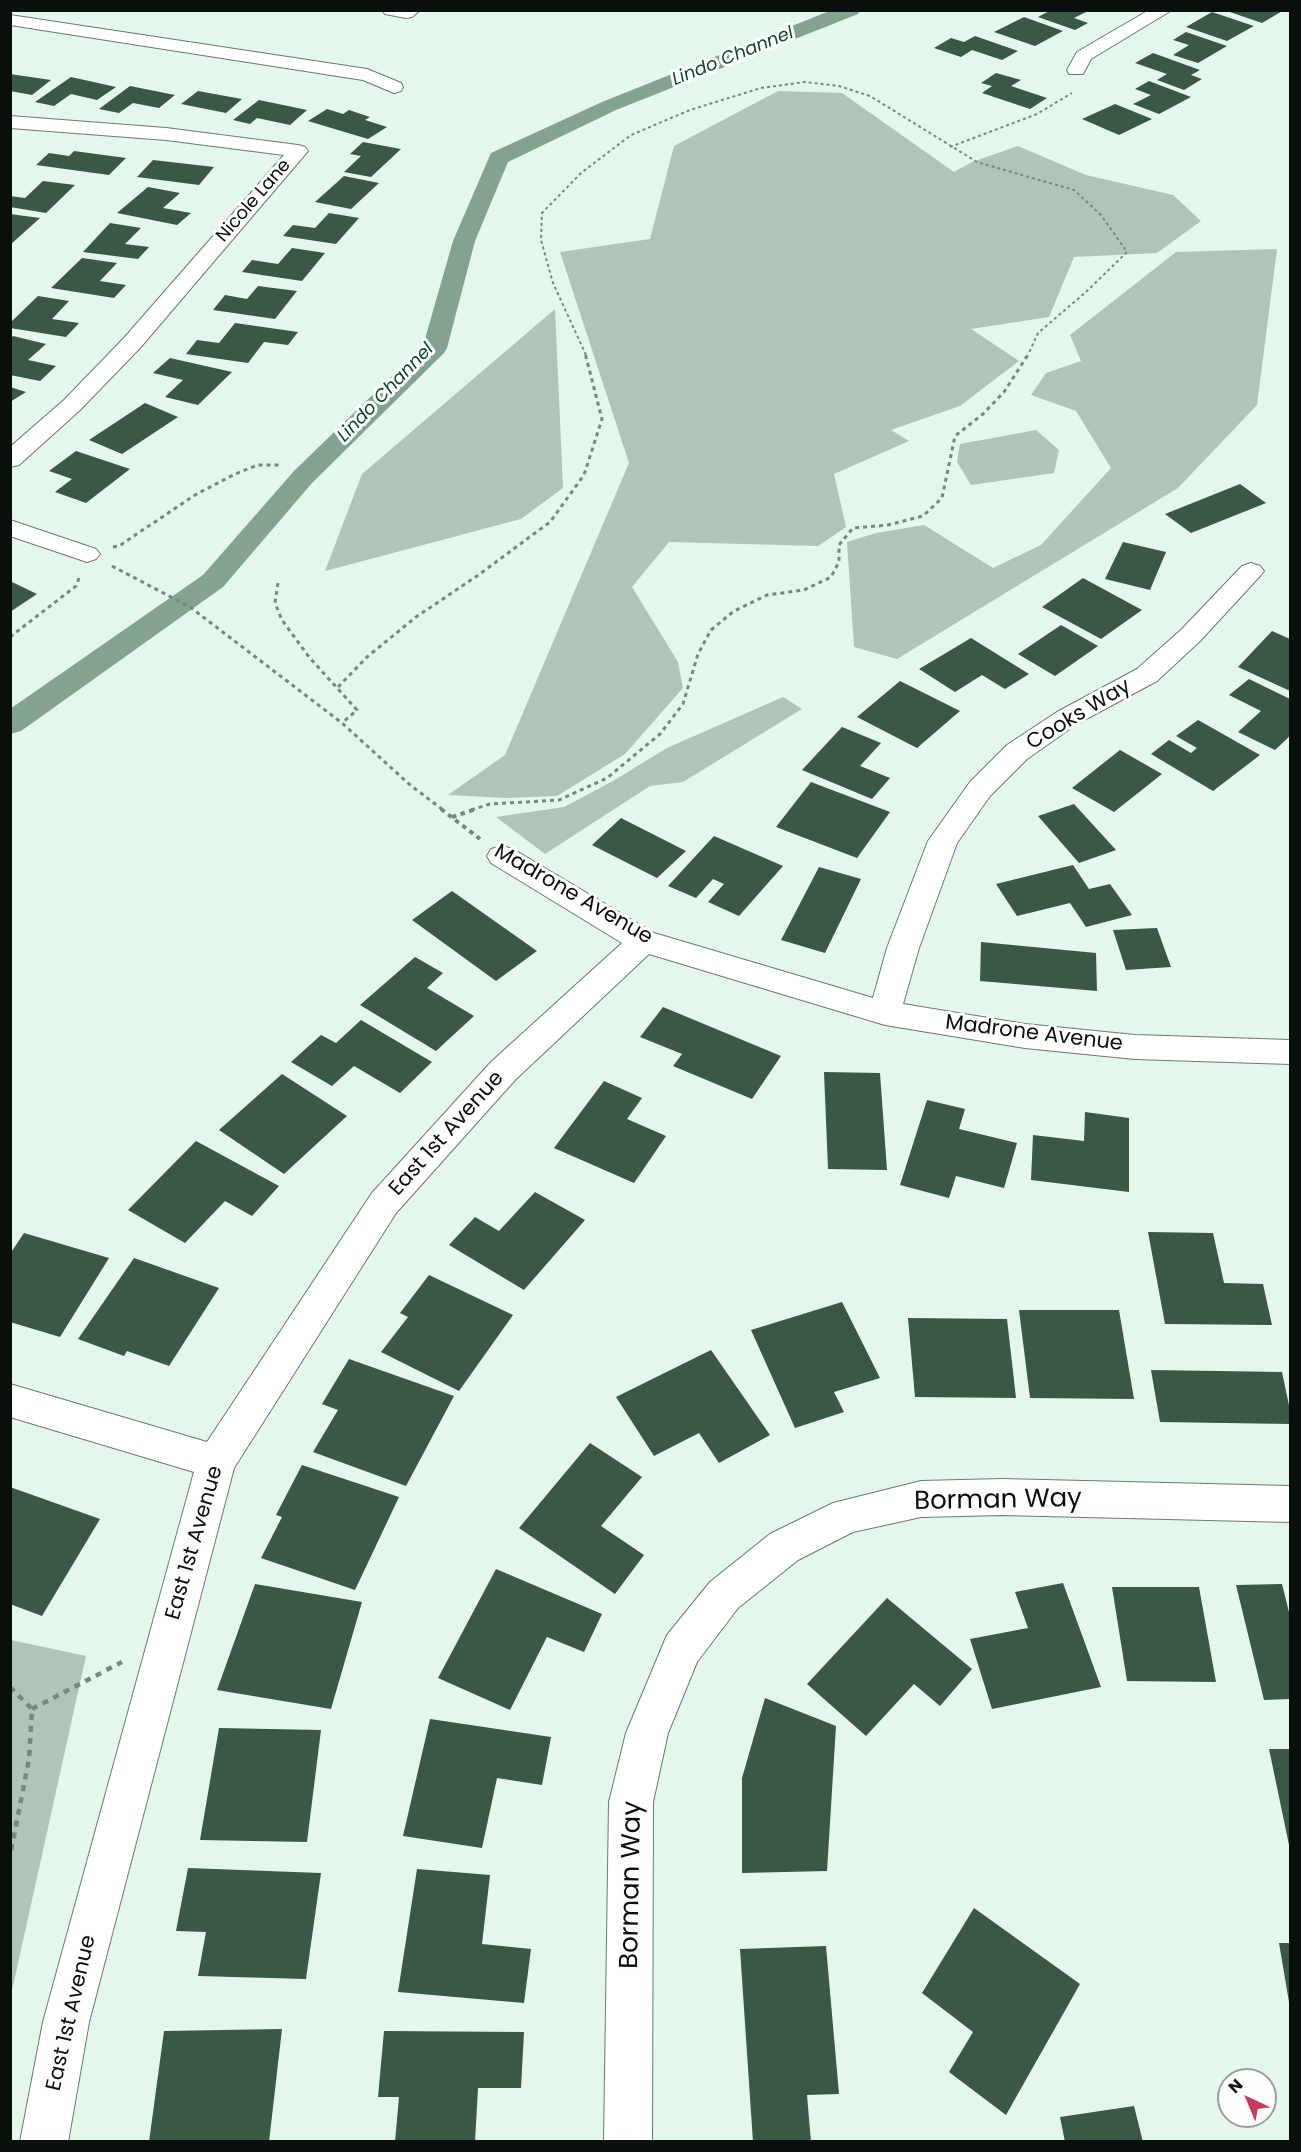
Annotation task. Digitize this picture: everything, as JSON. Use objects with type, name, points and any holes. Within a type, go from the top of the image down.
[{"type":"street","points":[[1076,70],[1084,56],[1163,10]]},
{"type":"street","points":[[10,20],[367,75],[394,87]]},
{"type":"street","name":"Nicole Lane","points":[[10,460],[72,405],[132,343],[298,151],[166,134],[13,125]]},
{"type":"street","points":[[10,526],[87,554]]},
{"type":"street","name":"Cooks Way","points":[[885,1013],[903,948],[943,841],[980,789],[1017,752],[1067,718],[1147,675],[1191,635],[1251,571]]},
{"type":"street","name":"Madrone Avenue","points":[[502,856],[643,941],[885,1013],[1025,1036],[1124,1046],[1290,1052]]},
{"type":"street","name":"East 1st Avenue","points":[[44,2142],[66,2022],[216,1462],[384,1203],[503,1071],[643,941]]},
{"type":"street","points":[[10,1400],[216,1462]]},
{"type":"street","name":"Borman Way","points":[[628,2142],[631,1802],[647,1733],[682,1649],[724,1595],[784,1547],[847,1516],[921,1499],[1002,1497],[1290,1504]]},
{"type":"path","points":[[950,147],[1037,114],[1073,93],[1076,70]]},
{"type":"path","points":[[338,687],[367,657],[416,617],[477,576],[550,522],[584,475],[602,419],[589,362],[553,283],[541,240],[542,213],[581,173],[631,135],[690,110],[761,88],[805,82],[838,86],[870,96],[977,162],[1074,190],[1101,215],[1127,252],[1086,292],[1038,333],[1024,363],[1004,392],[955,436],[942,498],[923,516],[888,525],[853,528],[839,545],[839,562],[831,577],[804,590],[767,595],[734,610],[711,630],[698,654],[683,704],[660,734],[607,778],[559,800],[490,804],[452,818]]},
{"type":"path","points":[[10,637],[76,586],[87,554],[103,548],[119,546],[195,495],[235,474],[258,465],[279,465]]},
{"type":"path","name":"Madrone Avenue","points":[[117,569],[190,607],[237,642],[342,723],[409,784],[502,856]]},
{"type":"path","points":[[278,583],[275,603],[282,620],[309,657],[357,710],[342,723]]},
{"type":"path","points":[[32,1709],[169,1637]]},
{"type":"path","points":[[10,1687],[32,1709],[29,1759],[10,1856]]},
{"type":"green space","points":[[778,91],[842,93],[954,172],[972,162],[1018,146],[1086,175],[1173,195],[1201,221],[1157,253],[1074,257],[1049,317],[971,329],[1019,361],[960,406],[891,430],[909,441],[834,474],[846,527],[818,546],[669,542],[632,587],[678,662],[683,688],[625,754],[557,796],[506,798],[448,795],[505,755],[629,463],[560,252],[650,239],[674,146]]},
{"type":"green space","points":[[1277,249],[1257,405],[1178,488],[897,659],[854,647],[847,542],[876,533],[924,525],[993,568],[1041,545],[1111,468],[1076,411],[1031,395],[1046,373],[1081,361],[1070,335],[1176,252]]},
{"type":"green space","points":[[555,309],[563,488],[521,519],[325,571],[362,474]]},
{"type":"green space","points":[[1036,430],[1059,450],[1054,473],[971,485],[957,462],[960,444]]},
{"type":"green space","points":[[783,697],[802,709],[683,782],[650,786],[545,854],[496,817],[564,807],[667,748]]},
{"type":"green space","points":[[10,1640],[86,1656],[11,1995]]},
{"type":"building","points":[[1051,10],[1090,10],[1074,18],[1088,23],[1075,30],[1038,17]]},
{"type":"building","points":[[1224,10],[1284,10],[1262,23]]},
{"type":"building","points":[[1212,12],[1254,26],[1227,41],[1186,27]]},
{"type":"building","points":[[1024,17],[1063,31],[1035,46],[994,32]]},
{"type":"building","points":[[1186,32],[1227,46],[1198,63],[1173,55],[1189,45],[1173,40]]},
{"type":"building","points":[[975,36],[1018,51],[1002,60],[972,50],[961,57],[934,48],[951,38],[964,42]]},
{"type":"building","points":[[1153,53],[1200,70],[1191,75],[1202,79],[1184,90],[1157,80],[1167,74],[1135,63]]},
{"type":"building","points":[[996,73],[1021,80],[1011,86],[1047,98],[1030,109],[982,93],[992,86],[981,83]]},
{"type":"building","points":[[10,74],[51,80],[32,95],[10,91]]},
{"type":"building","points":[[71,77],[116,87],[97,100],[71,94],[54,106],[35,102]]},
{"type":"building","points":[[1149,81],[1191,97],[1159,114],[1133,104],[1151,95],[1135,89]]},
{"type":"building","points":[[130,86],[175,95],[159,108],[133,103],[119,113],[99,109]]},
{"type":"building","points":[[198,91],[242,99],[226,113],[181,104]]},
{"type":"building","points":[[259,100],[307,110],[290,125],[257,118],[250,124],[233,120]]},
{"type":"building","points":[[1115,104],[1152,119],[1119,135],[1082,119]]},
{"type":"building","points":[[327,109],[343,114],[349,110],[370,117],[365,120],[387,127],[368,139],[308,121]]},
{"type":"building","points":[[363,142],[401,149],[371,177],[344,172],[361,156],[350,154]]},
{"type":"building","points":[[74,151],[126,158],[109,175],[36,165],[49,153],[69,156]]},
{"type":"building","points":[[153,160],[214,167],[199,185],[137,177]]},
{"type":"building","points":[[344,176],[379,183],[351,209],[315,202]]},
{"type":"building","points":[[43,181],[75,185],[46,213],[10,207],[10,196],[25,198]]},
{"type":"building","points":[[148,187],[180,193],[163,208],[191,213],[177,225],[117,213]]},
{"type":"building","points":[[329,213],[359,218],[336,244],[283,236],[293,225],[315,228]]},
{"type":"building","points":[[10,214],[40,218],[10,245]]},
{"type":"building","points":[[110,223],[141,228],[125,244],[149,247],[138,259],[83,252]]},
{"type":"building","points":[[292,248],[325,253],[302,281],[242,272],[252,260],[278,264]]},
{"type":"building","points":[[82,258],[117,263],[100,281],[126,285],[114,298],[51,288]]},
{"type":"building","points":[[258,286],[297,291],[275,319],[213,310],[225,295],[247,299]]},
{"type":"building","points":[[38,296],[69,301],[52,319],[79,323],[66,337],[10,328],[10,323]]},
{"type":"building","points":[[235,323],[298,332],[288,345],[264,342],[248,363],[186,354],[197,340],[219,343]]},
{"type":"building","points":[[13,336],[46,344],[28,360],[56,366],[40,381],[10,375],[10,339]]},
{"type":"building","points":[[170,358],[232,372],[198,405],[165,397],[183,380],[153,373]]},
{"type":"building","points":[[10,387],[26,392],[10,402]]},
{"type":"building","points":[[145,403],[178,417],[122,454],[89,440]]},
{"type":"building","points":[[76,451],[130,469],[86,503],[55,492],[72,479],[49,471]]},
{"type":"building","points":[[1240,484],[1266,503],[1191,533],[1165,514]]},
{"type":"building","points":[[1123,542],[1166,552],[1150,590],[1105,579]]},
{"type":"building","points":[[1083,578],[1142,610],[1101,639],[1042,607]]},
{"type":"building","points":[[10,581],[37,594],[10,612]]},
{"type":"building","points":[[1061,625],[1098,646],[1055,676],[1018,654]]},
{"type":"building","points":[[1272,631],[1290,639],[1290,691],[1238,667]]},
{"type":"building","points":[[971,638],[1029,674],[1005,689],[982,675],[955,692],[919,669]]},
{"type":"building","points":[[1249,679],[1290,699],[1290,736],[1275,750],[1238,732],[1261,711],[1229,695]]},
{"type":"building","points":[[900,681],[960,711],[917,748],[857,717]]},
{"type":"building","points":[[1198,720],[1260,755],[1213,791],[1151,754],[1169,740],[1191,753],[1197,748],[1176,736]]},
{"type":"building","points":[[842,727],[881,743],[860,766],[890,778],[872,799],[802,770]]},
{"type":"building","points":[[1120,750],[1162,774],[1114,812],[1072,788]]},
{"type":"building","points":[[811,782],[890,812],[857,858],[776,827]]},
{"type":"building","points":[[1074,804],[1116,850],[1079,863],[1038,816]]},
{"type":"building","points":[[621,818],[686,851],[657,878],[592,845]]},
{"type":"building","points":[[714,836],[783,866],[739,916],[708,902],[724,884],[713,879],[696,898],[668,886]]},
{"type":"building","points":[[1073,865],[1089,889],[1110,884],[1132,915],[1086,927],[1070,903],[1017,916],[996,884]]},
{"type":"building","points":[[819,867],[861,879],[825,953],[781,940]]},
{"type":"building","points":[[452,891],[537,951],[496,981],[412,920]]},
{"type":"building","points":[[1157,928],[1171,967],[1126,970],[1113,930]]},
{"type":"building","points":[[981,942],[1096,953],[1097,991],[980,981]]},
{"type":"building","points":[[415,957],[443,973],[427,988],[474,1016],[436,1051],[360,1005]]},
{"type":"building","points":[[663,1007],[781,1056],[752,1099],[673,1066],[682,1054],[640,1037]]},
{"type":"building","points":[[361,1020],[432,1062],[400,1093],[354,1066],[332,1086],[291,1062],[321,1035],[336,1043]]},
{"type":"building","points":[[824,1072],[880,1073],[887,1170],[828,1169]]},
{"type":"building","points":[[282,1074],[347,1116],[284,1174],[219,1130]]},
{"type":"building","points":[[604,1081],[642,1098],[627,1119],[666,1136],[634,1183],[554,1148]]},
{"type":"building","points":[[927,1100],[965,1109],[959,1129],[1017,1143],[1004,1188],[956,1176],[949,1198],[900,1185]]},
{"type":"building","points":[[1085,1112],[1129,1118],[1129,1192],[1031,1180],[1033,1135],[1084,1141]]},
{"type":"building","points":[[196,1141],[279,1186],[252,1216],[225,1201],[185,1243],[128,1210]]},
{"type":"building","points":[[535,1192],[585,1220],[524,1290],[449,1245],[475,1217],[499,1231]]},
{"type":"building","points":[[1148,1232],[1213,1233],[1224,1283],[1263,1284],[1272,1325],[1165,1324]]},
{"type":"building","points":[[24,1233],[109,1258],[60,1337],[10,1322],[10,1254]]},
{"type":"building","points":[[134,1258],[219,1288],[169,1366],[127,1351],[124,1356],[78,1339]]},
{"type":"building","points":[[429,1275],[513,1315],[459,1391],[381,1352],[408,1317],[400,1313]]},
{"type":"building","points":[[842,1302],[880,1378],[834,1392],[844,1412],[795,1428],[751,1330]]},
{"type":"building","points":[[1019,1310],[1119,1310],[1134,1399],[1030,1398]]},
{"type":"building","points":[[908,1318],[1007,1319],[1016,1398],[915,1397]]},
{"type":"building","points":[[711,1350],[770,1435],[719,1463],[699,1433],[654,1456],[616,1397]]},
{"type":"building","points":[[349,1359],[454,1396],[406,1486],[313,1452],[338,1410],[322,1404]]},
{"type":"building","points":[[1151,1370],[1282,1372],[1290,1410],[1290,1424],[1160,1422]]},
{"type":"building","points":[[590,1443],[642,1477],[601,1526],[644,1555],[615,1594],[519,1528]]},
{"type":"building","points":[[302,1465],[399,1497],[355,1590],[261,1558],[282,1517],[276,1515]]},
{"type":"building","points":[[10,1487],[100,1519],[42,1616],[10,1604]]},
{"type":"building","points":[[496,1569],[602,1614],[584,1652],[547,1637],[510,1710],[438,1678]]},
{"type":"building","points":[[1063,1583],[1101,1687],[992,1709],[970,1639],[1028,1628],[1015,1592]]},
{"type":"building","points":[[255,1584],[362,1602],[331,1709],[217,1690]]},
{"type":"building","points":[[1282,1584],[1290,1616],[1290,1699],[1264,1700],[1236,1585]]},
{"type":"building","points":[[1112,1587],[1199,1587],[1216,1682],[1127,1681]]},
{"type":"building","points":[[887,1598],[972,1669],[940,1706],[914,1684],[866,1736],[807,1684]]},
{"type":"building","points":[[765,1698],[836,1726],[827,1871],[742,1873],[742,1778]]},
{"type":"building","points":[[430,1719],[551,1737],[542,1785],[497,1778],[482,1848],[403,1836]]},
{"type":"building","points":[[219,1728],[321,1730],[307,1842],[200,1840]]},
{"type":"building","points":[[1269,1749],[1290,1749],[1290,1845],[1289,1845]]},
{"type":"building","points":[[188,1868],[321,1873],[306,1979],[198,1976],[206,1932],[176,1931]]},
{"type":"building","points":[[417,1869],[490,1875],[482,1944],[531,1949],[524,2003],[398,1992]]},
{"type":"building","points":[[974,1908],[1080,1984],[1006,2115],[949,2072],[973,2032],[922,1993]]},
{"type":"building","points":[[1279,1943],[1290,1943],[1290,2002],[1289,2002]]},
{"type":"building","points":[[826,1946],[839,2094],[807,2095],[811,2142],[753,2142],[740,1949]]},
{"type":"building","points":[[282,2029],[269,2142],[149,2142],[164,2031]]},
{"type":"building","points":[[384,2031],[524,2032],[521,2088],[478,2088],[475,2142],[395,2142],[399,2097],[378,2097]]},
{"type":"building","points":[[1134,2106],[1143,2142],[1065,2142],[1060,2117]]},
{"type":"waterway","name":"Lindo Channel","points":[[10,724],[213,581],[303,477],[435,348],[464,241],[499,158],[609,106],[851,10]]}]
